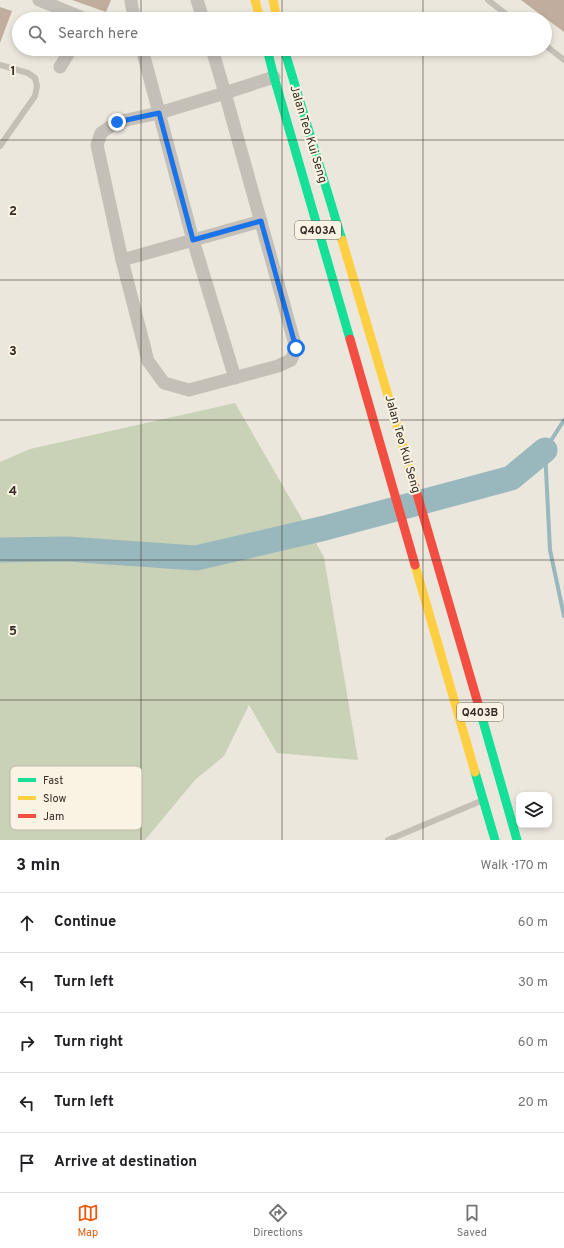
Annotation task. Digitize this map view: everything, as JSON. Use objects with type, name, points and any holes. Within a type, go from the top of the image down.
[{"type":"highway","points":[[255,0],[258,12]]},
{"type":"highway","points":[[273,0],[276,12]]},
{"type":"highway","name":"Jalan Teo Kui Seng","points":[[269,56],[495,840]]},
{"type":"highway","name":"Jalan Teo Kui Seng","points":[[286,56],[392,406],[516,840]]},
{"type":"street","points":[[40,0],[69,12]]},
{"type":"street","points":[[131,0],[133,12]]},
{"type":"street","points":[[197,0],[201,12]]},
{"type":"street","points":[[60,67],[67,56]]},
{"type":"street","points":[[144,56],[193,240],[235,378]]},
{"type":"street","points":[[214,56],[225,93],[261,221],[296,348],[291,360],[278,366],[235,378],[189,390],[164,383],[148,361],[122,260],[98,146],[101,133],[117,122],[159,113],[225,93],[274,77]]},
{"type":"street","points":[[122,260],[261,221]]},
{"type":"lane","points":[[488,0],[503,12]]},
{"type":"lane","points":[[552,51],[564,60]]},
{"type":"lane","points":[[0,65],[28,73],[35,78],[37,86],[35,96],[0,146]]},
{"type":"lane","points":[[388,840],[483,800]]},
{"type":"green space","points":[[235,403],[324,557],[358,760],[277,753],[249,705],[224,756],[195,780],[145,840],[0,840],[0,462],[30,449]]},
{"type":"building","points":[[72,0],[111,0],[106,12]]},
{"type":"building","points":[[521,0],[564,0],[564,32],[552,23],[552,12],[537,12]]},
{"type":"building","points":[[0,7],[12,11],[0,43]]},
{"type":"waterway","points":[[564,420],[545,450],[550,550],[564,616]]},
{"type":"waterway","points":[[0,550],[67,549],[196,558],[325,528],[511,478],[545,450]]},
{"type":"traffic: fast","points":[[269,56],[350,339]]},
{"type":"traffic: fast","points":[[286,56],[342,240]]},
{"type":"traffic: fast","points":[[479,707],[517,840]]},
{"type":"traffic: fast","points":[[475,772],[495,840]]},
{"type":"traffic: slow","points":[[255,0],[258,12]]},
{"type":"traffic: slow","points":[[273,0],[276,12]]},
{"type":"traffic: slow","points":[[342,240],[415,487]]},
{"type":"traffic: slow","points":[[415,565],[475,772]]},
{"type":"traffic: jam","points":[[350,339],[415,565]]},
{"type":"traffic: jam","points":[[415,487],[479,707]]},
{"type":"route","points":[[117,122],[159,113],[193,240],[261,221],[296,348]]}]
